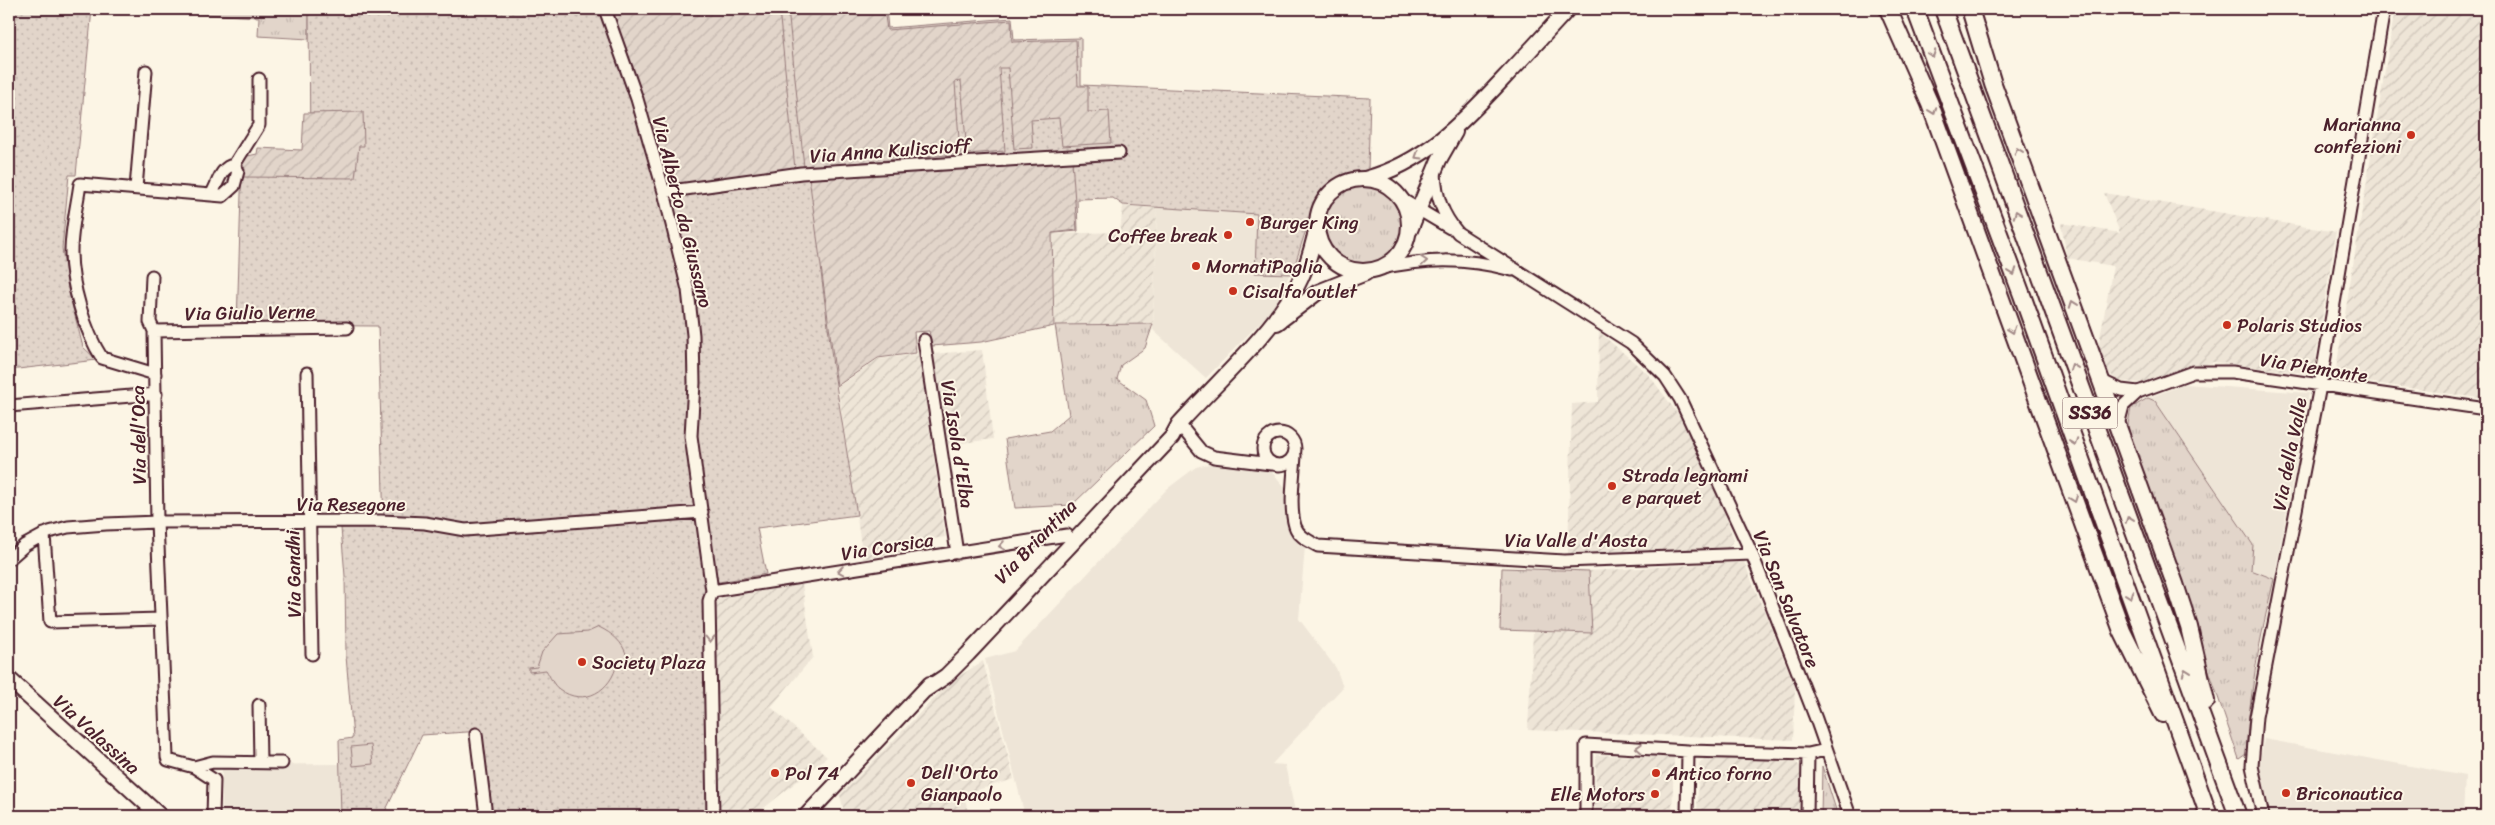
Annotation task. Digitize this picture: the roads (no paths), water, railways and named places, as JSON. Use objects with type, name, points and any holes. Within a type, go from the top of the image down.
[{"type":"highway","points":[[1888,9],[1930,104],[2122,631],[2198,783]]},
{"type":"highway","name":"SS36","points":[[1915,9],[2022,295],[2209,816]]},
{"type":"highway","name":"SS36","points":[[1943,9],[2238,816]]},
{"type":"highway","points":[[1970,9],[1990,76],[2118,425],[2189,627],[2220,767]]},
{"type":"main road","points":[[1458,127],[1435,170],[1402,251],[1389,263],[1375,270],[1353,270],[1338,264],[1329,256],[1320,242],[1317,227],[1319,215],[1329,195],[1340,185],[1385,174],[1407,163],[1458,127],[1568,9]]},
{"type":"main road","points":[[1364,179],[1385,184],[1401,199],[1409,220],[1408,236]]},
{"type":"main road","name":"Via Briantina","points":[[925,690],[946,676],[968,654],[1172,437],[1179,424],[1263,334],[1289,300],[1301,279],[1309,259],[1317,227]]},
{"type":"main road","name":"Via Briantina","points":[[1263,334],[1318,292],[1375,270]]},
{"type":"main road","name":"Via Briantina","points":[[806,816],[1067,535],[1168,430],[1179,424]]},
{"type":"main road","name":"Via Valassina","points":[[9,679],[160,816]]},
{"type":"main road","name":"Via Briantina","points":[[798,816],[817,804]]},
{"type":"street","name":"Via Alberto da Giussano","points":[[605,9],[637,99],[664,192],[688,290],[693,334],[694,383],[691,436],[712,591],[709,601],[713,816]]},
{"type":"street","name":"Via della Valle","points":[[2263,816],[2252,766],[2256,717],[2320,386],[2384,9]]},
{"type":"street","points":[[136,188],[146,70]]},
{"type":"street","name":"Via dell'Oca","points":[[211,195],[220,174],[228,166],[234,165],[259,126],[259,79]]},
{"type":"street","name":"Via Anna Kuliscioff","points":[[664,192],[800,173],[1119,153]]},
{"type":"street","name":"Via dell'Oca","points":[[213,816],[214,780],[194,767],[168,760],[167,757],[157,522],[155,374],[102,358],[95,347],[75,287],[71,253],[80,184],[223,196],[234,186],[238,171],[234,165]]},
{"type":"street","name":"Via San Salvatore","points":[[1435,170],[1440,206],[1446,218],[1458,233]]},
{"type":"street","name":"Via San Salvatore","points":[[1401,199],[1498,257],[1516,271],[1625,339],[1665,376],[1684,407],[1752,554],[1816,719],[1850,816]]},
{"type":"street","name":"Via San Salvatore","points":[[1375,270],[1411,262],[1460,260],[1483,262],[1516,271]]},
{"type":"street","points":[[152,276],[150,322],[154,331],[155,374]]},
{"type":"street","name":"Via Giulio Verne","points":[[154,331],[347,328]]},
{"type":"street","name":"Via Isola d'Elba","points":[[924,340],[956,553]]},
{"type":"street","name":"Via Piemonte","points":[[2138,392],[2193,372],[2232,372],[2486,409]]},
{"type":"street","name":"Via Gandhi","points":[[307,374],[312,654]]},
{"type":"street","points":[[2102,381],[2121,390],[2138,392]]},
{"type":"street","points":[[2118,425],[2123,406],[2138,392]]},
{"type":"street","points":[[9,406],[156,394]]},
{"type":"street","points":[[1179,424],[1201,451],[1214,456],[1274,465],[1288,463],[1295,454]]},
{"type":"street","points":[[1238,459],[1250,455],[1273,434],[1284,433],[1295,443],[1293,498]]},
{"type":"street","points":[[1263,445],[1264,456],[1287,479],[1293,498]]},
{"type":"street","name":"Via Valle d'Aosta","points":[[1293,498],[1295,526],[1303,538],[1318,546],[1564,561],[1752,554]]},
{"type":"street","name":"Via Resegone","points":[[9,559],[26,545],[44,534],[68,528],[157,522],[310,521],[426,523],[465,530],[702,512]]},
{"type":"street","points":[[44,534],[50,622],[161,619]]},
{"type":"street","name":"Via Corsica","points":[[712,591],[1067,535]]},
{"type":"street","points":[[259,705],[260,762]]},
{"type":"street","points":[[476,734],[486,816]]},
{"type":"street","points":[[1586,816],[1586,745],[1688,751],[1808,754],[1826,750]]},
{"type":"street","points":[[1687,816],[1688,751]]},
{"type":"street","points":[[1807,816],[1808,754]]},
{"type":"street","name":"Via dell'Oca","points":[[194,767],[213,762],[282,763]]},
{"type":"place","name":"Marianna confezioni","points":[[2411,135]]},
{"type":"place","name":"Burger King","points":[[1250,222]]},
{"type":"place","name":"Coffee break","points":[[1228,235]]},
{"type":"place","name":"MornatiPaglia","points":[[1196,266]]},
{"type":"place","name":"Cisalfa outlet","points":[[1233,291]]},
{"type":"place","name":"Polaris Studios","points":[[2227,325]]},
{"type":"place","name":"Strada legnami e parquet","points":[[1612,486]]},
{"type":"place","name":"Society Plaza","points":[[582,662]]},
{"type":"place","name":"Pol 74","points":[[775,773]]},
{"type":"place","name":"Antico forno","points":[[1656,773]]},
{"type":"place","name":"Dell'Orto Gianpaolo","points":[[911,783]]},
{"type":"place","name":"Briconautica","points":[[2286,793]]},
{"type":"place","name":"Elle Motors","points":[[1655,794]]}]
